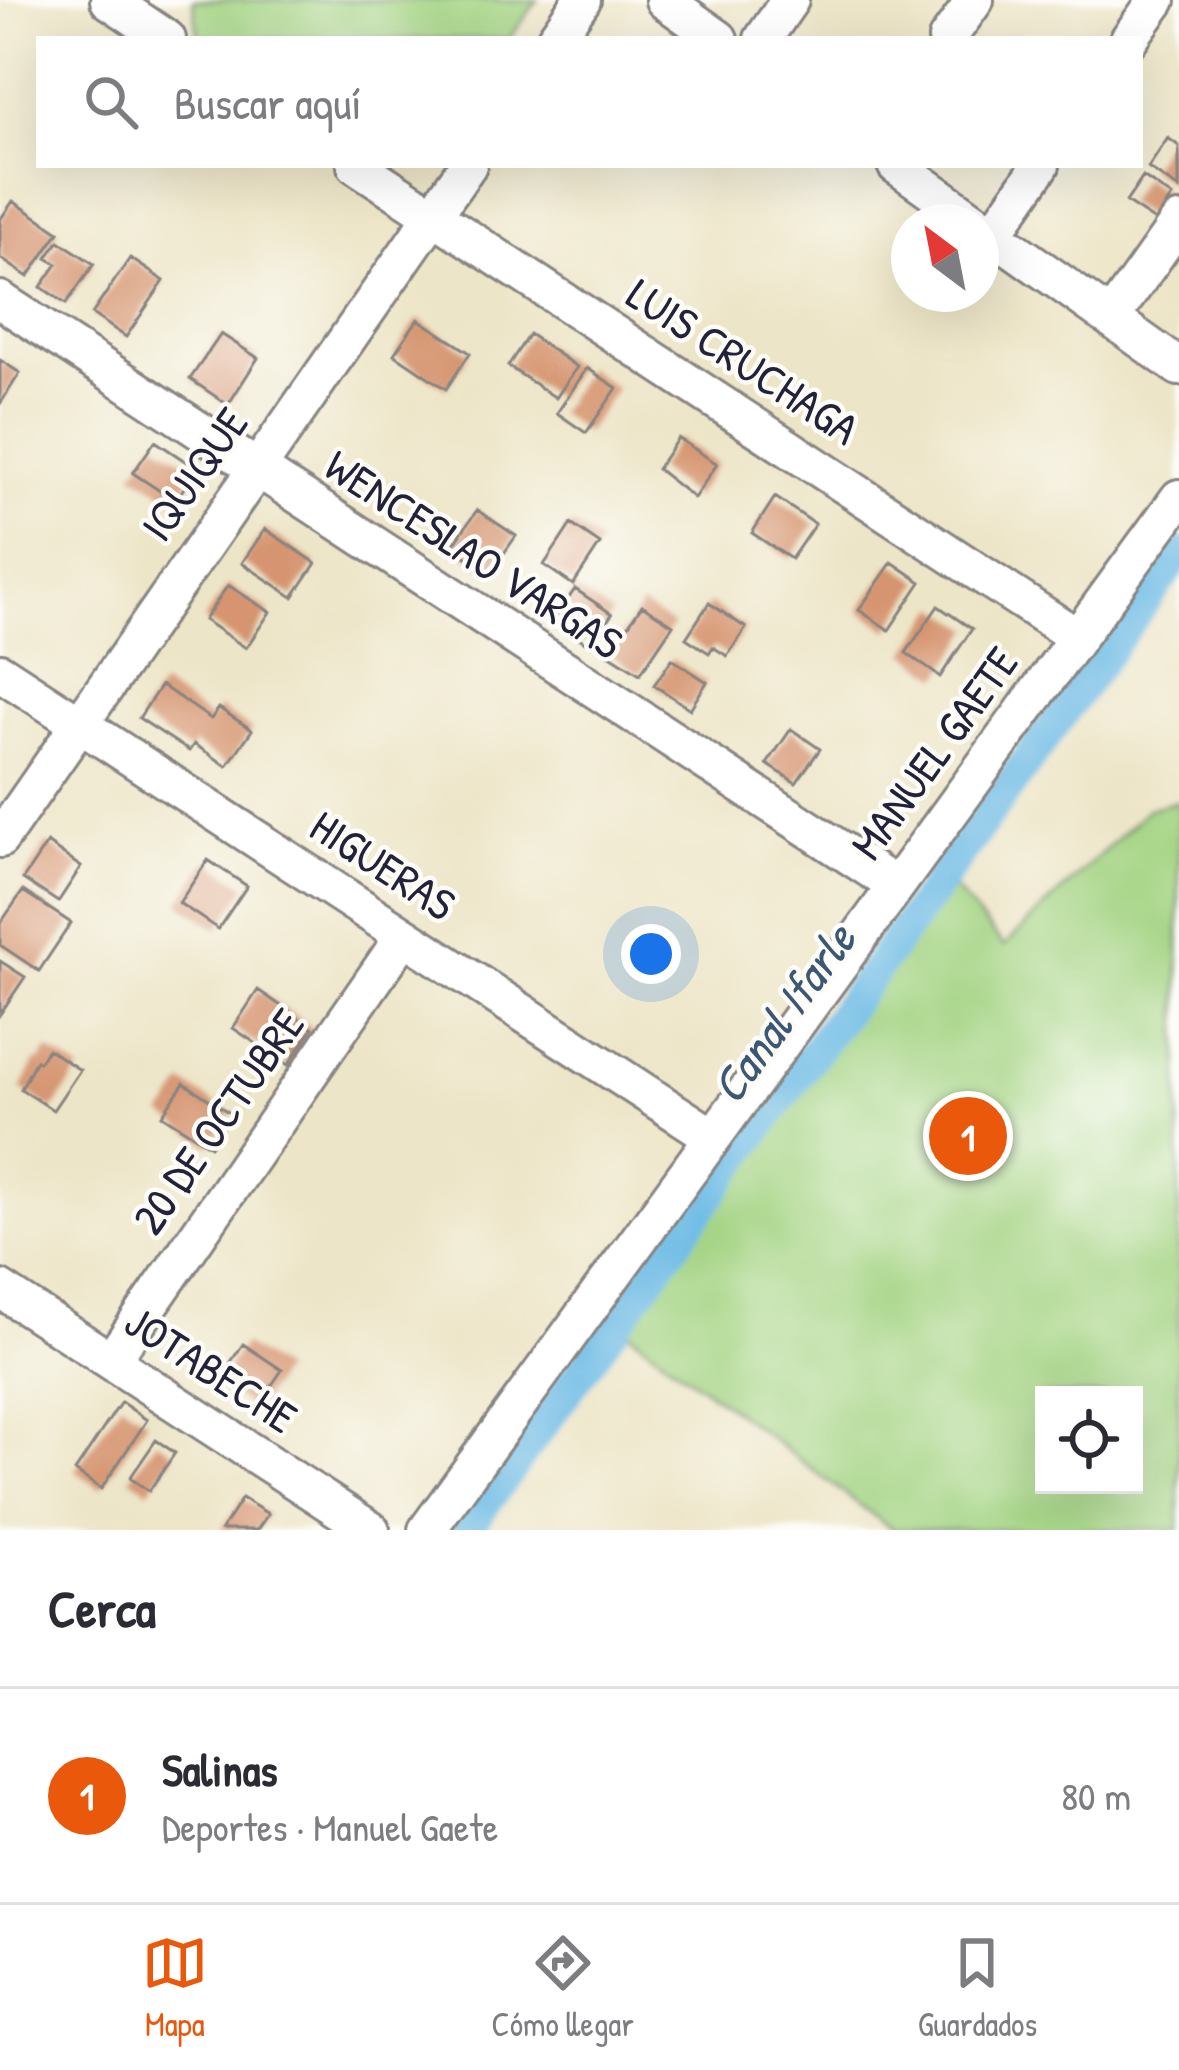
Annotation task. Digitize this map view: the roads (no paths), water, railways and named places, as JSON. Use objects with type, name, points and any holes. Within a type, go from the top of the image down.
[{"type":"street","points":[[109,0],[158,21]]},
{"type":"street","points":[[557,36],[582,0]]},
{"type":"street","points":[[664,0],[715,36]]},
{"type":"street","points":[[765,36],[790,0]]},
{"type":"street","points":[[949,36],[975,0]]},
{"type":"street","points":[[1132,36],[1157,0]]},
{"type":"street","name":"LUIS CRUCHAGA","points":[[360,168],[1077,637]]},
{"type":"street","name":"IQUIQUE","points":[[0,838],[465,168]]},
{"type":"street","points":[[900,168],[951,204]]},
{"type":"street","points":[[999,210],[1038,168]]},
{"type":"street","points":[[1111,318],[1179,222]]},
{"type":"street","points":[[999,238],[1179,367]]},
{"type":"street","name":"WENCESLAO VARGAS","points":[[0,300],[896,886]]},
{"type":"street","name":"MANUEL GAETE","points":[[429,1529],[1179,498]]},
{"type":"street","name":"HIGUERAS","points":[[0,672],[713,1137]]},
{"type":"street","name":"20 DE OCTUBRE","points":[[110,1361],[404,936]]},
{"type":"street","name":"JOTABECHE","points":[[0,1289],[370,1530]]},
{"type":"waterway","name":"Canal Ifarle","points":[[465,1530],[1179,553]]},
{"type":"place","name":"Salinas","points":[[968,1136]]}]
